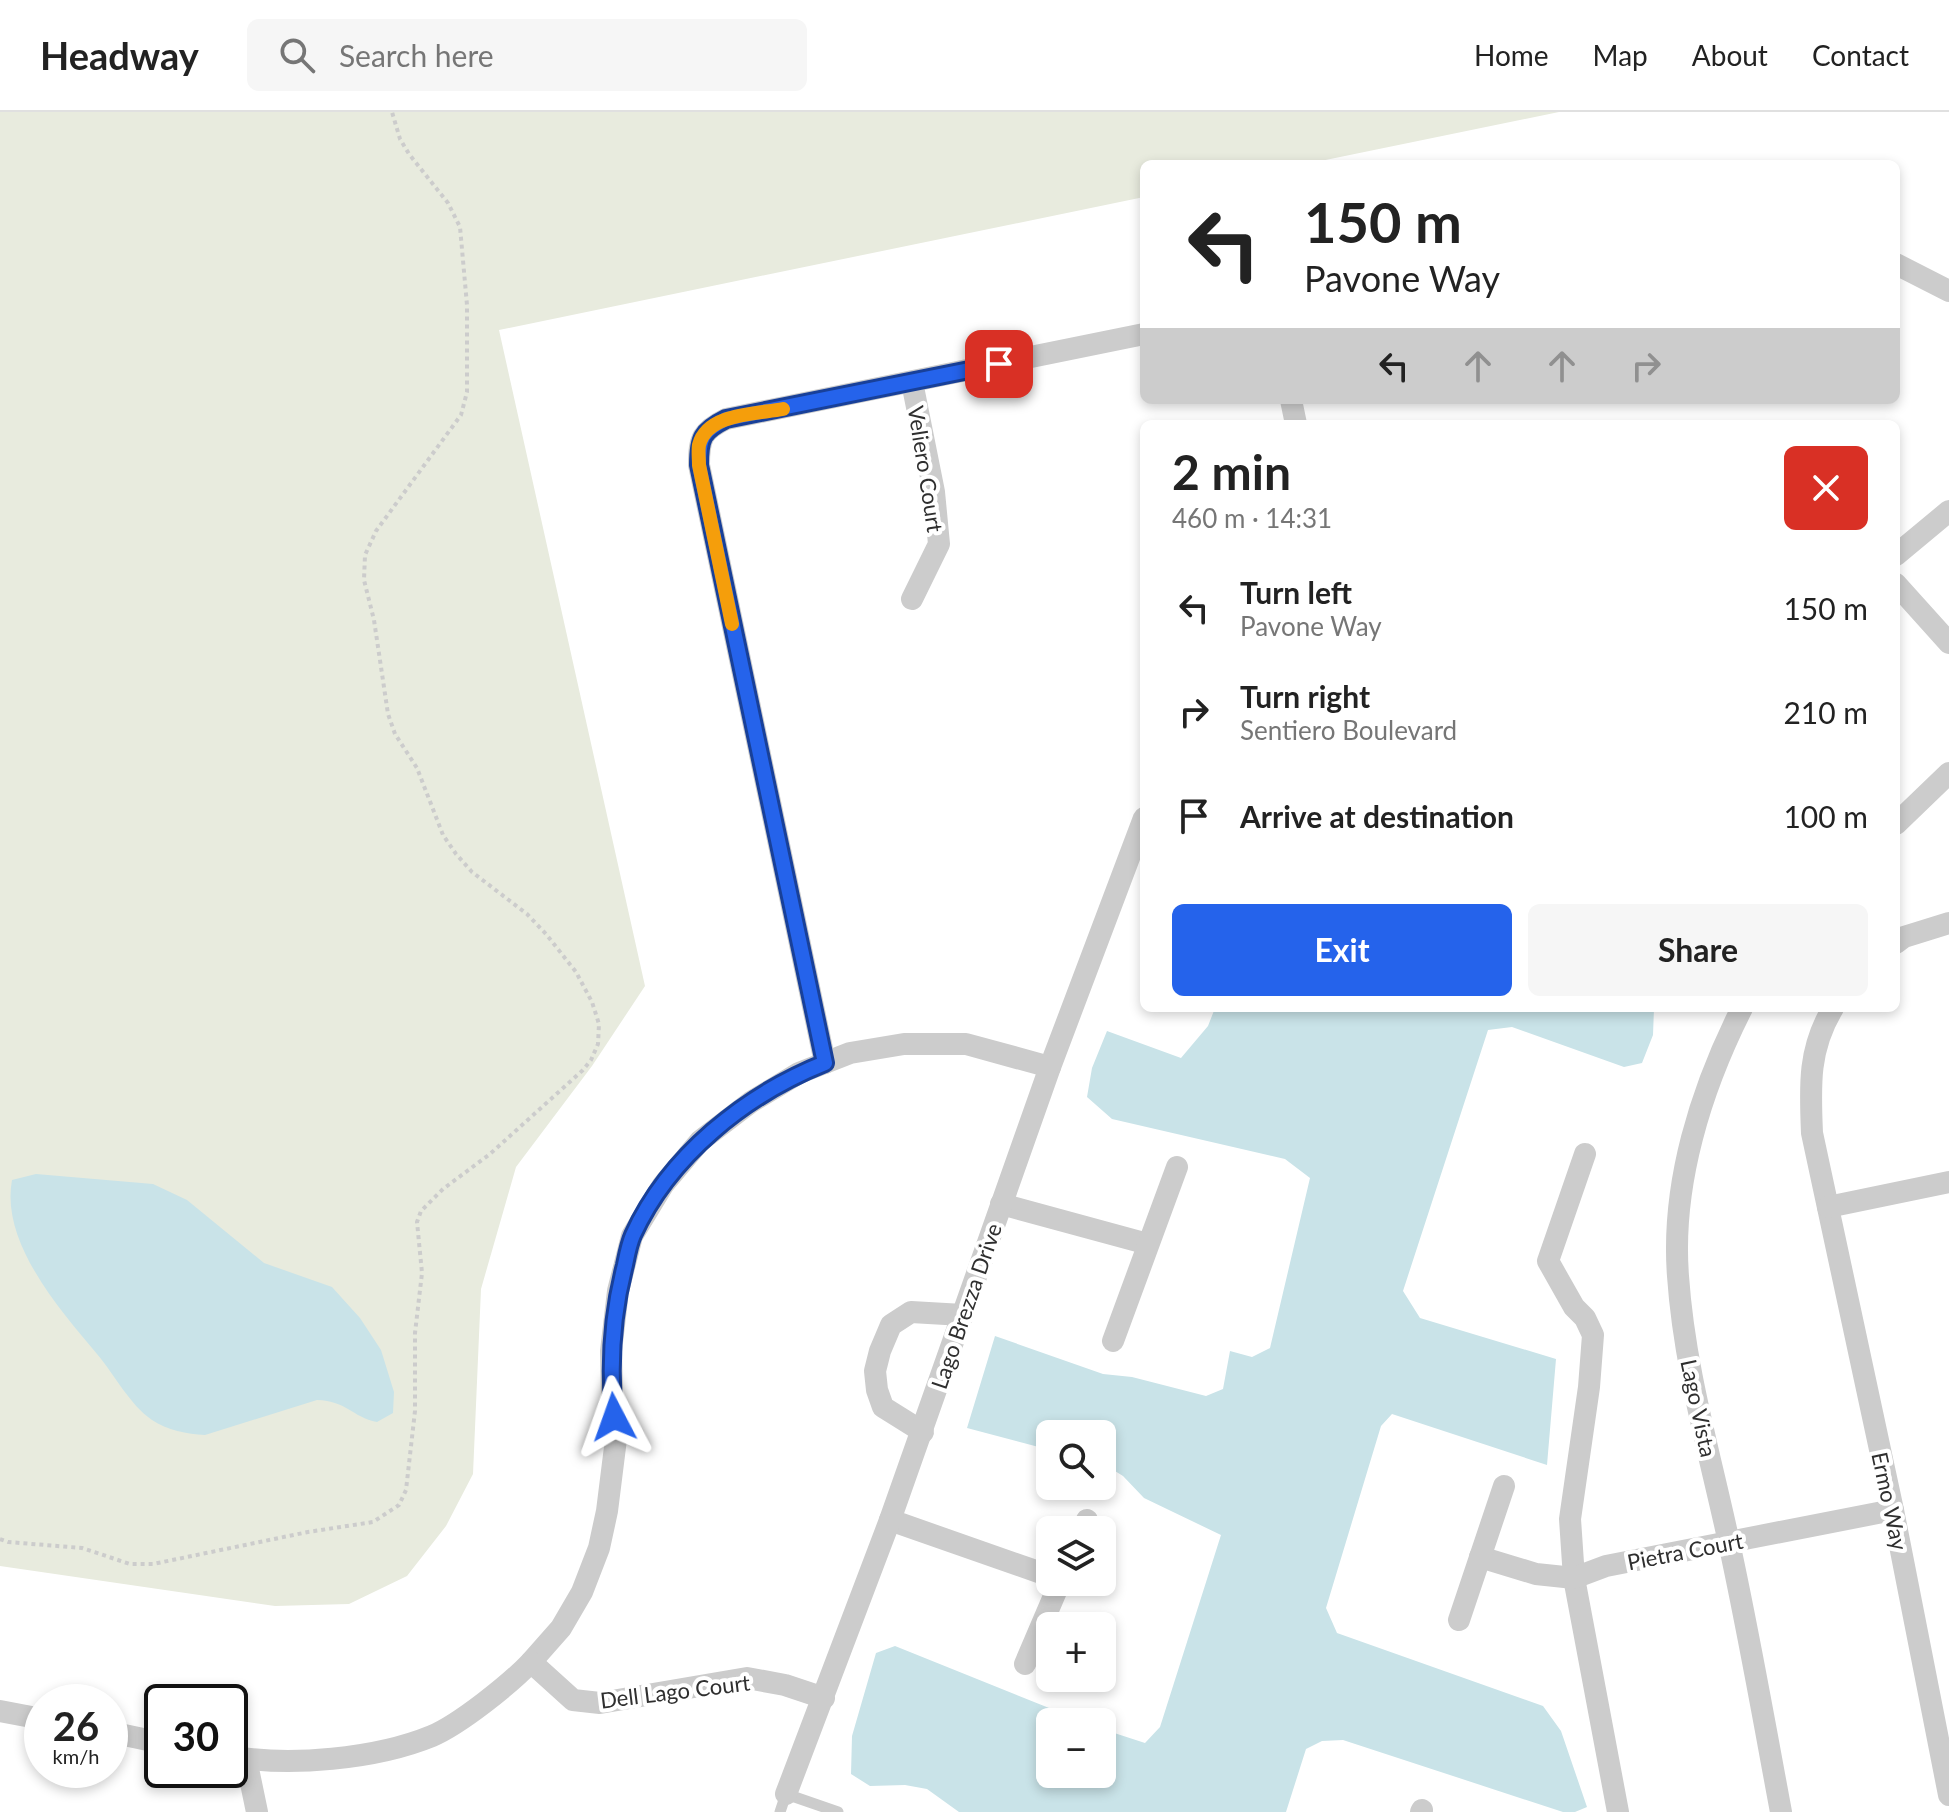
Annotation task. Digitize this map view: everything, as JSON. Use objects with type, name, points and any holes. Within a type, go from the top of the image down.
[{"type":"street","points":[[1900,266],[1949,291]]},
{"type":"street","points":[[825,1063],[699,465],[699,444],[709,428],[726,419],[1140,335]]},
{"type":"street","name":"Veliero Court","points":[[912,382],[934,492],[939,544],[912,599]]},
{"type":"street","points":[[1900,552],[1949,511]]},
{"type":"street","points":[[1900,588],[1949,643]]},
{"type":"street","points":[[1900,820],[1949,773]]},
{"type":"street","name":"Lago Brezza Drive","points":[[783,1803],[923,1432],[1050,1067],[1140,829]]},
{"type":"street","points":[[1900,940],[1949,923]]},
{"type":"street","name":"Lago Vista","points":[[1740,1012],[1721,1050],[1695,1126],[1680,1199],[1677,1273],[1686,1350],[1729,1543],[1781,1812]]},
{"type":"street","name":"Ermo Way","points":[[1831,1012],[1820,1029],[1809,1079],[1812,1133],[1893,1510],[1949,1795]]},
{"type":"street","points":[[248,1757],[330,1759],[401,1745],[433,1735],[458,1720],[531,1662],[561,1628],[582,1592],[599,1548],[607,1511],[616,1439],[611,1351],[618,1291],[632,1236],[663,1185],[700,1141],[751,1102],[799,1073],[850,1053],[904,1044],[966,1044],[1050,1067]]},
{"type":"street","points":[[1585,1154],[1548,1261],[1593,1335],[1589,1387],[1570,1519],[1574,1578],[1618,1812]]},
{"type":"street","points":[[1113,1341],[1177,1167]]},
{"type":"street","points":[[1828,1207],[1949,1182]]},
{"type":"street","points":[[1001,1204],[1148,1244]]},
{"type":"street","points":[[923,1432],[883,1407],[875,1371],[880,1351],[891,1325],[911,1312],[963,1315]]},
{"type":"street","points":[[1459,1620],[1504,1486]]},
{"type":"street","name":"Pietra Court","points":[[1480,1557],[1536,1574],[1574,1578],[1606,1566],[1893,1510]]},
{"type":"street","points":[[890,1520],[1036,1571]]},
{"type":"street","points":[[1025,1664],[1054,1596]]},
{"type":"street","name":"Dell Lago Court","points":[[531,1662],[573,1700],[600,1703],[747,1678],[785,1685],[824,1698]]},
{"type":"street","points":[[0,1711],[24,1716]]},
{"type":"street","points":[[248,1786],[257,1812]]},
{"type":"lane","points":[[783,1803],[838,1812]]},
{"type":"path","points":[[0,1539],[82,1548],[130,1564],[153,1564],[373,1522],[389,1514],[404,1499],[412,1439],[415,1333],[422,1273],[417,1222],[421,1211],[583,1070],[598,1044],[598,1017],[576,972],[527,914],[472,872],[456,854],[443,835],[417,768],[395,734],[388,714],[374,620],[364,580],[365,555],[376,531],[461,415],[467,392],[467,305],[460,227],[448,203],[400,139],[392,112]]},
{"type":"shaded area","points":[[0,112],[1559,112],[1325,160],[1140,160],[1140,198],[499,330],[645,986],[592,1066],[516,1167],[481,1289],[473,1474],[446,1526],[407,1576],[349,1604],[275,1606],[0,1566]]},
{"type":"water","points":[[1213,1012],[1654,1012],[1653,1035],[1642,1063],[1624,1067],[1512,1027],[1488,1030],[1403,1291],[1420,1318],[1556,1359],[1547,1465],[1392,1414],[1381,1426],[1326,1608],[1337,1633],[1543,1706],[1561,1731],[1587,1807],[1575,1812],[1563,1812],[1343,1740],[1322,1741],[1306,1749],[1286,1812],[959,1812],[927,1789],[905,1785],[870,1786],[851,1774],[852,1736],[876,1653],[895,1646],[1049,1708],[1036,1708],[1036,1788],[1116,1788],[1116,1734],[1145,1743],[1160,1727],[1221,1535],[1144,1498],[1116,1472],[1116,1420],[1036,1420],[1036,1446],[967,1428],[995,1336],[1103,1374],[1132,1377],[1206,1396],[1223,1389],[1230,1351],[1252,1357],[1270,1348],[1310,1178],[1285,1159],[1112,1119],[1087,1097],[1092,1068],[1107,1031],[1181,1058],[1208,1026]]},
{"type":"water","points":[[36,1174],[153,1184],[187,1200],[264,1263],[332,1287],[360,1318],[381,1350],[394,1392],[393,1413],[377,1422],[336,1403],[317,1400],[205,1435],[177,1431],[152,1420],[129,1398],[67,1318],[24,1252],[15,1228],[11,1204],[12,1180]]},
{"type":"slow traffic","points":[[732,624],[699,465],[699,444],[709,428],[726,419],[783,409]]},
{"type":"route","points":[[614,1417],[611,1351],[618,1291],[632,1236],[663,1185],[700,1141],[751,1102],[799,1073],[825,1063],[699,465],[699,444],[709,428],[726,419],[999,364]]}]
